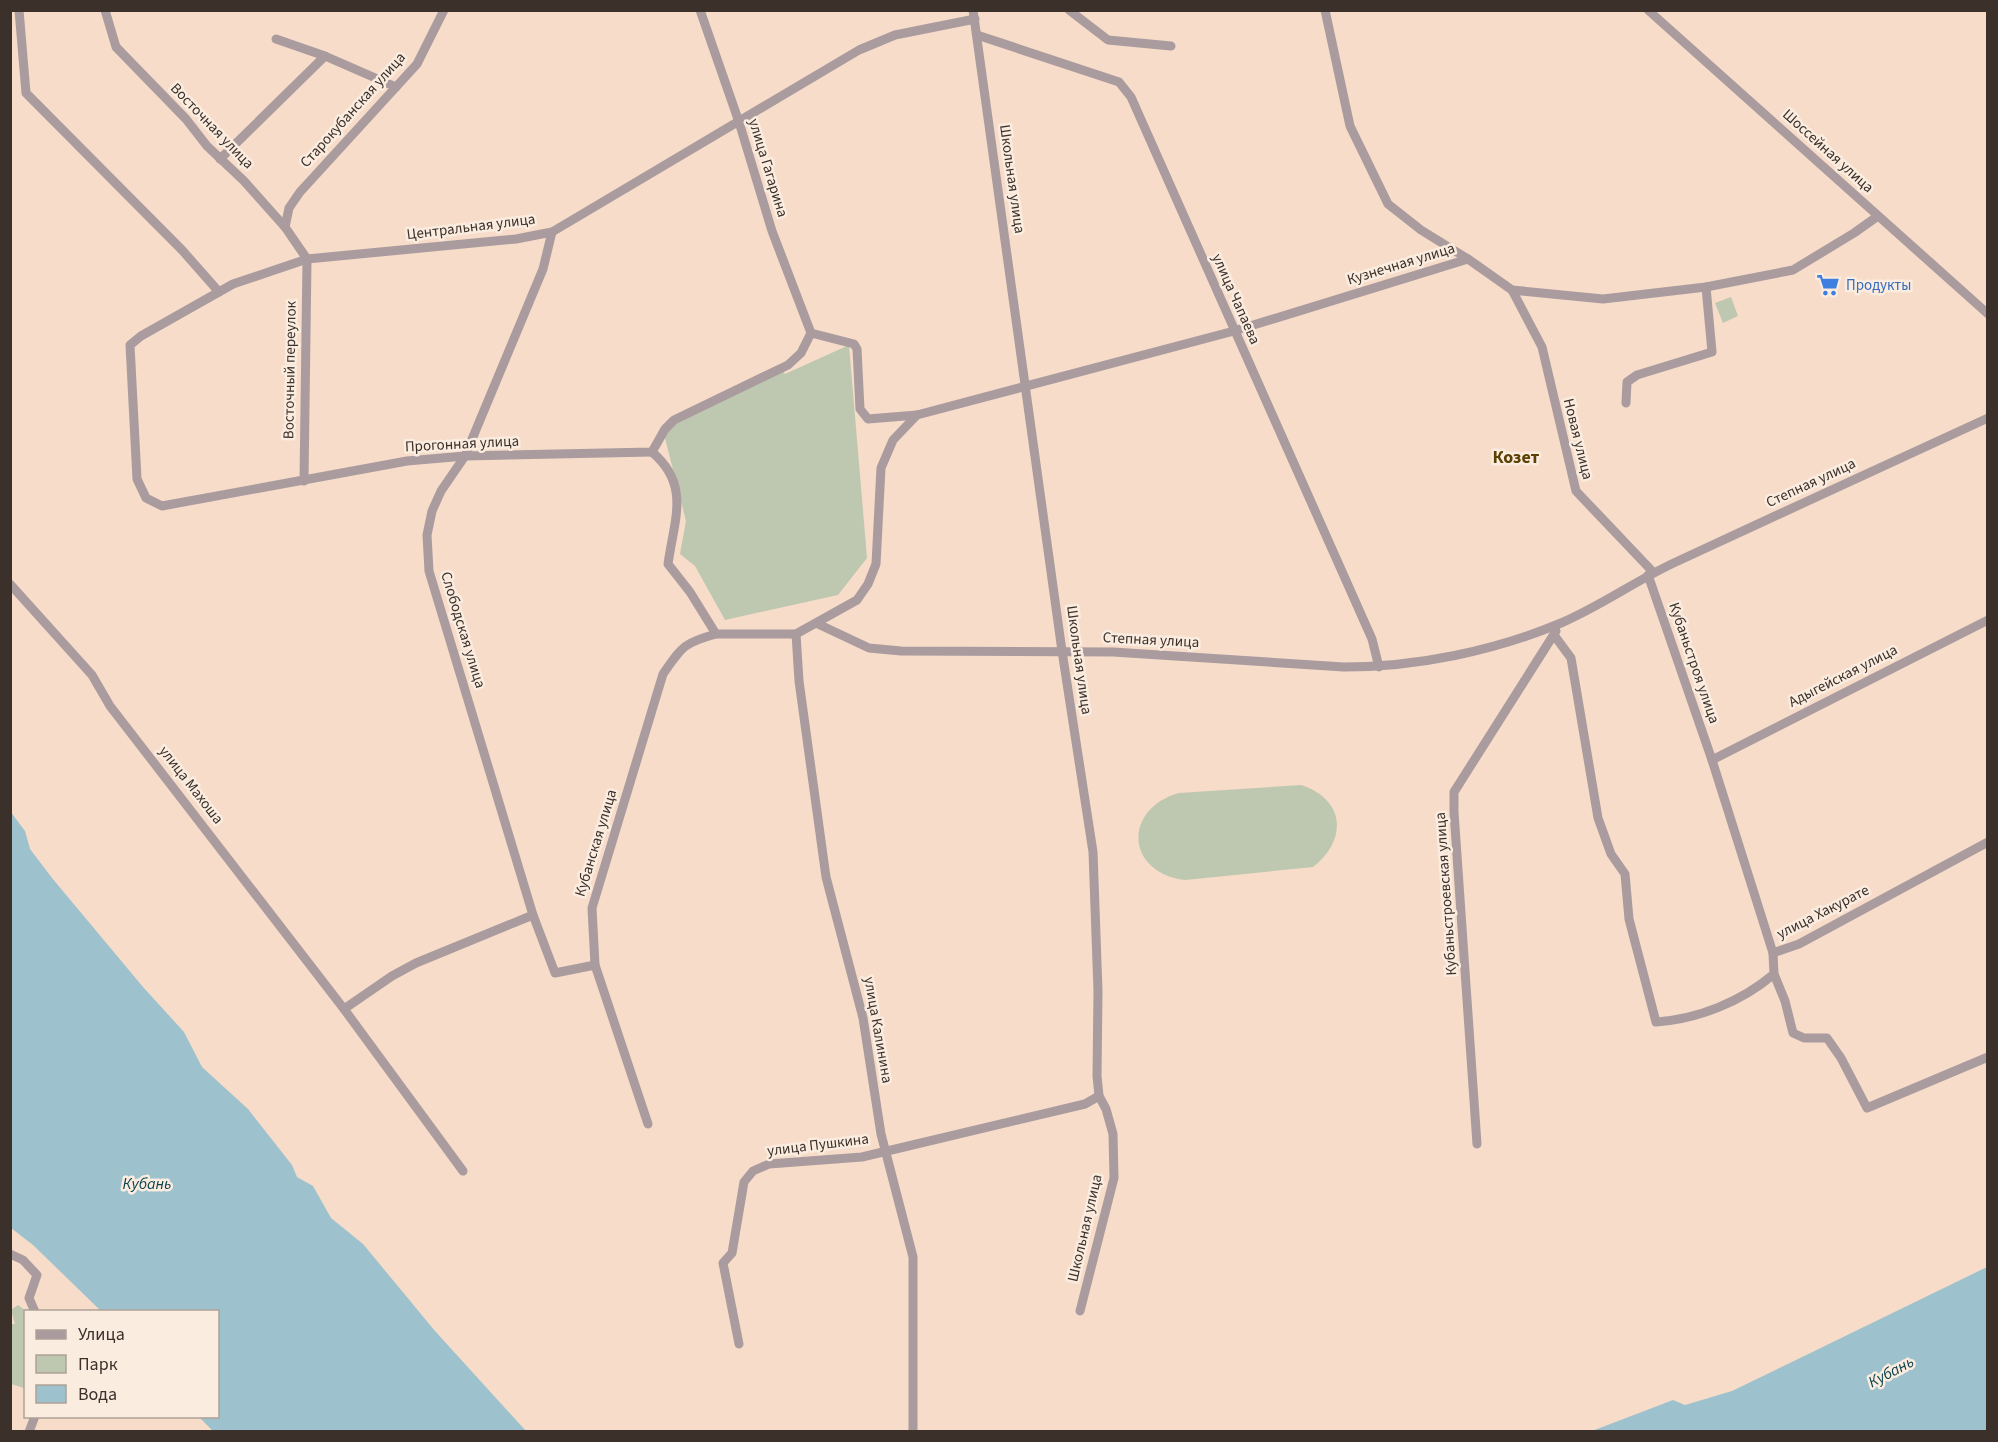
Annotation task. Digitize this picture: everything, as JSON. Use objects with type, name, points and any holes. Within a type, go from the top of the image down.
[{"type":"street","points":[[19,10],[26,93],[182,250],[219,292]]},
{"type":"street","name":"Восточная улица","points":[[105,10],[116,47],[186,119],[220,159],[244,181],[285,227],[307,260]]},
{"type":"street","name":"Старокубанская улица","points":[[285,227],[289,208],[300,192],[417,64],[444,10]]},
{"type":"street","name":"улица Гагарина","points":[[700,10],[739,122],[772,231],[811,333]]},
{"type":"street","points":[[1069,10],[1108,40],[1171,46]]},
{"type":"street","points":[[1324,10],[1350,126],[1388,204],[1421,230],[1468,259]]},
{"type":"street","name":"Шоссейная улица","points":[[1648,10],[1988,314]]},
{"type":"street","name":"Центральная улица","points":[[133,428],[130,345],[141,336],[233,284],[307,260],[516,239],[552,232],[859,50],[895,35],[974,15]]},
{"type":"street","name":"Школьная улица","points":[[974,15],[1062,651],[1093,852],[1099,1096],[1106,1109],[1113,1134],[1114,1178],[1080,1311]]},
{"type":"street","name":"улица Чапаева","points":[[977,35],[1119,82],[1131,97],[1372,639],[1380,667]]},
{"type":"street","points":[[276,39],[325,56],[396,87]]},
{"type":"street","points":[[220,159],[325,56]]},
{"type":"street","name":"Кузнечная улица","points":[[811,333],[854,344],[857,349],[862,416],[868,419],[917,415],[1234,331],[1468,259],[1512,290],[1603,300],[1706,287],[1793,270],[1878,216]]},
{"type":"street","name":"Слободская улица","points":[[552,232],[543,269],[465,456],[441,491],[432,511],[427,535],[429,571],[533,915],[555,973],[595,965]]},
{"type":"street","name":"Восточный переулок","points":[[304,481],[307,260]]},
{"type":"street","points":[[1626,403],[1627,382],[1637,375],[1712,352],[1706,287]]},
{"type":"street","name":"Новая улица","points":[[1512,290],[1516,303],[1542,347],[1576,491],[1650,574]]},
{"type":"street","points":[[716,634],[690,592],[668,564],[679,499],[668,465],[652,452],[665,429],[674,420],[788,365],[801,353],[811,333]]},
{"type":"street","points":[[796,634],[818,624],[857,600],[868,584],[876,564],[881,468],[893,440],[917,415]]},
{"type":"street","name":"Степная улица","points":[[818,624],[869,648],[901,651],[1062,651],[1380,667],[1489,647],[1562,623],[1650,574],[1988,418]]},
{"type":"street","name":"Прогонная улица","points":[[133,428],[137,478],[141,490],[146,498],[162,506],[407,461],[465,456],[652,452]]},
{"type":"street","name":"Кубаньстроя улица","points":[[1650,574],[1773,953]]},
{"type":"street","name":"улица Махоша","points":[[10,584],[92,675],[110,706],[344,1009],[463,1171]]},
{"type":"street","name":"Адыгейская улица","points":[[1712,760],[1988,620]]},
{"type":"street","name":"Кубаньстроевская улица","points":[[1477,1144],[1454,792],[1562,623]]},
{"type":"street","name":"Кубанская улица","points":[[648,1124],[595,965],[592,908],[663,674],[681,648],[691,640],[716,634],[796,634]]},
{"type":"street","name":"улица Калинина","points":[[796,634],[799,681],[826,877],[863,1018],[885,1150],[913,1257],[913,1431]]},
{"type":"street","points":[[1554,635],[1571,658],[1598,818],[1611,854],[1625,874],[1629,919],[1656,1022],[1685,1020],[1713,1010],[1763,983],[1774,974]]},
{"type":"street","name":"улица Хакурате","points":[[1988,842],[1799,944],[1773,953],[1774,974],[1785,1001],[1793,1033],[1804,1038],[1827,1038],[1867,1108],[1898,1097],[1988,1057]]},
{"type":"street","points":[[344,1009],[392,976],[416,963],[533,915]]},
{"type":"street","name":"улица Пушкина","points":[[739,1344],[723,1263],[732,1253],[744,1182],[753,1171],[769,1164],[862,1157],[1085,1104],[1099,1096]]},
{"type":"street","points":[[10,1254],[22,1260],[37,1275],[29,1298],[35,1310]]},
{"type":"green space","points":[[1731,297],[1738,316],[1723,323],[1715,303]]},
{"type":"green space","points":[[849,345],[867,558],[838,595],[725,620],[695,566],[680,554],[686,521],[665,438],[668,425],[783,371],[785,374]]},
{"type":"green space","points":[[1301,785],[1316,791],[1326,800],[1337,821],[1332,845],[1313,867],[1185,880],[1165,875],[1151,866],[1142,854],[1138,840],[1140,826],[1148,812],[1160,801],[1179,793]]},
{"type":"green space","points":[[18,1305],[25,1310],[24,1388],[11,1384],[11,1324],[15,1324],[11,1310]]},
{"type":"water","name":"Кубань","points":[[10,811],[25,831],[30,849],[143,987],[184,1032],[202,1067],[248,1109],[292,1165],[297,1177],[313,1186],[331,1218],[363,1244],[435,1331],[526,1431],[213,1431],[200,1418],[219,1418],[219,1310],[100,1310],[33,1245],[11,1228]]},
{"type":"water","name":"Кубань","points":[[1987,1267],[1987,1431],[1592,1431],[1673,1400],[1685,1405],[1732,1391]]},
{"type":"place","name":"Продукты","points":[[1828,285]]},
{"type":"district","name":"Козет","points":[[1516,457]]}]
